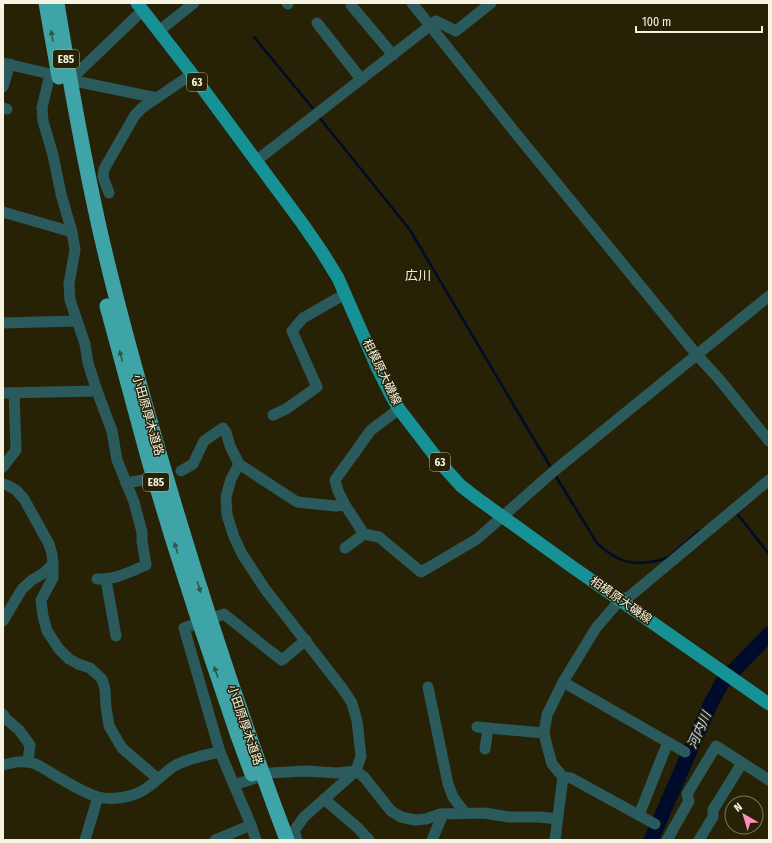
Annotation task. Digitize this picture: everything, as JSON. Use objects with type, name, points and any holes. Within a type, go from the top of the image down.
[{"type":"highway","name":"小田原厚木道路","points":[[46,3],[71,116],[120,316],[163,467],[206,608],[247,732],[287,840]]},
{"type":"highway","name":"小田原厚木道路","points":[[57,3],[71,116],[88,226],[110,318],[149,461],[198,619],[238,736],[276,840]]},
{"type":"main road","name":"相模原大磯線","points":[[140,6],[192,74],[322,252],[338,278],[391,395],[399,409],[442,465],[461,486],[502,517],[769,704]]},
{"type":"street","points":[[159,31],[194,3]]},
{"type":"street","points":[[412,3],[518,136],[769,441]]},
{"type":"street","points":[[256,161],[436,21],[456,31],[491,3]]},
{"type":"street","points":[[351,5],[393,55]]},
{"type":"street","points":[[70,80],[140,6]]},
{"type":"street","points":[[317,23],[362,79]]},
{"type":"street","points":[[3,87],[7,64],[70,80],[157,98]]},
{"type":"street","points":[[50,74],[42,108],[43,121],[53,155],[75,250],[69,284],[70,300],[85,344],[88,363],[112,431],[118,460],[134,502],[142,532],[146,565],[124,575],[102,580],[116,636]]},
{"type":"street","points":[[109,193],[103,177],[104,169],[135,115],[142,108],[192,74]]},
{"type":"street","points":[[3,212],[72,232]]},
{"type":"street","points":[[272,415],[286,409],[317,387],[292,331],[303,318],[345,294]]},
{"type":"street","points":[[399,409],[371,430],[335,480],[338,491],[345,505],[364,534],[379,537],[420,572],[477,539],[554,471],[769,296]]},
{"type":"street","points":[[3,323],[76,321]]},
{"type":"street","points":[[3,467],[16,450],[8,393],[97,391]]},
{"type":"street","points":[[181,471],[193,464],[204,441],[223,428],[239,464],[297,502],[335,506],[345,505]]},
{"type":"street","points":[[239,464],[231,479],[226,497],[227,515],[234,537],[242,554],[265,589],[342,688],[352,703],[357,721],[361,756],[356,771],[304,817],[294,831],[298,840]]},
{"type":"street","points":[[126,483],[149,479]]},
{"type":"street","points":[[555,840],[562,777],[552,764],[547,746],[544,733],[546,715],[596,628],[620,600],[630,596],[769,480]]},
{"type":"street","points":[[3,484],[16,490],[24,499],[49,544],[52,554],[53,578],[41,600],[47,631],[69,659],[90,668],[102,679],[105,689],[109,726],[122,748],[158,779]]},
{"type":"street","points":[[345,548],[364,534]]},
{"type":"street","points":[[3,621],[22,589],[32,580],[44,573],[53,564]]},
{"type":"street","points":[[256,840],[220,752],[184,628],[224,614],[282,660],[306,640]]},
{"type":"street","points":[[564,682],[685,752]]},
{"type":"street","points":[[428,687],[448,784],[453,797],[465,813]]},
{"type":"street","points":[[3,714],[19,730],[30,745],[28,761]]},
{"type":"street","points":[[484,749],[482,727],[544,733]]},
{"type":"street","points":[[639,815],[668,742]]},
{"type":"street","points":[[562,777],[571,778],[639,815],[657,825],[669,836],[689,801],[687,794],[716,746],[769,780]]},
{"type":"street","points":[[3,765],[28,761],[36,764],[84,792],[108,799],[125,797],[142,791],[174,766],[189,759],[220,752]]},
{"type":"street","points":[[699,840],[713,817],[713,810],[742,763]]},
{"type":"street","points":[[234,785],[271,773],[305,771],[338,773],[356,771],[364,777],[391,812],[401,817],[415,820],[443,814],[484,812],[508,817],[540,817],[557,819]]},
{"type":"street","points":[[84,840],[98,797]]},
{"type":"street","points":[[324,798],[358,828],[364,838]]},
{"type":"street","points":[[432,840],[443,814]]},
{"type":"street","points":[[214,840],[251,825]]},
{"type":"waterway","points":[[254,37],[315,111]]},
{"type":"waterway","points":[[319,117],[410,230],[552,469]]},
{"type":"waterway","points":[[555,475],[597,543],[609,553],[621,560],[642,563],[664,559],[699,531]]},
{"type":"waterway","points":[[736,512],[769,554]]},
{"type":"waterway","name":"河内川","points":[[651,840],[710,705],[722,683],[769,634]]},
{"type":"district","name":"広川","points":[[418,275]]}]
